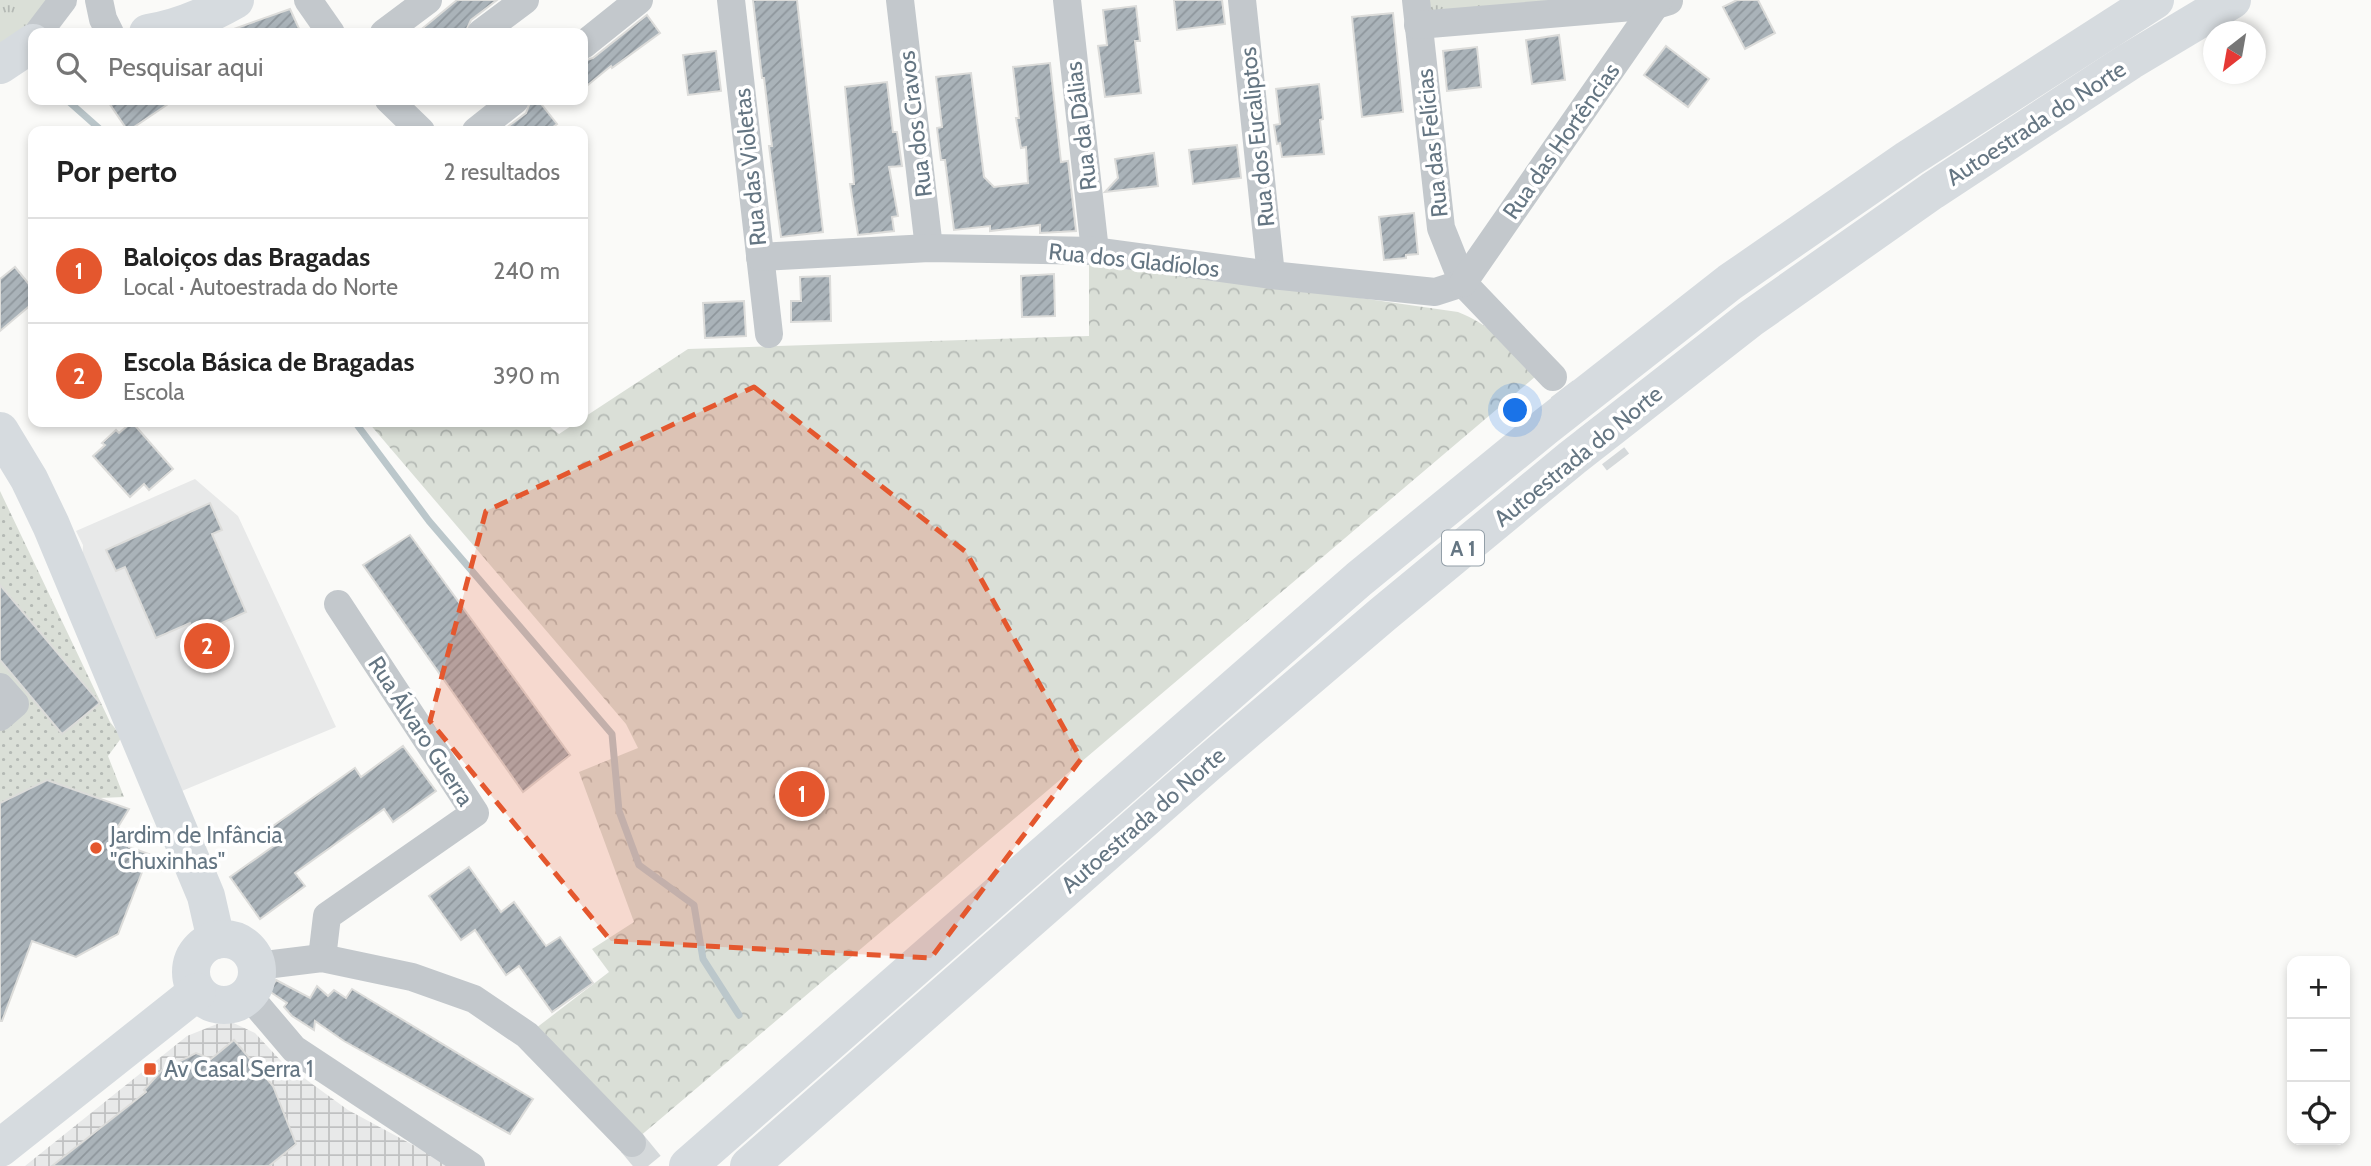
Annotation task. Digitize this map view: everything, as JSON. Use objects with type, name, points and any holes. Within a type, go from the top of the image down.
[{"type":"main road","points":[[175,28],[205,17],[235,0]]},
{"type":"main road","name":"Autoestrada do Norte","points":[[688,1166],[1327,607],[1545,427],[1730,282],[1908,159],[2155,0]]},
{"type":"main road","name":"Autoestrada do Norte","points":[[749,1166],[1216,756],[1382,615],[1593,442],[1750,319],[1932,191],[2130,61],[2232,0]]},
{"type":"main road","points":[[0,431],[29,479],[51,525],[206,896],[216,940]]},
{"type":"main road","points":[[227,939],[238,942],[254,956],[253,981],[240,1002],[222,1006],[204,999],[197,992],[190,971],[193,960],[206,944],[227,939]]},
{"type":"main road","points":[[0,1148],[197,992]]},
{"type":"street","points":[[41,28],[63,0]]},
{"type":"street","points":[[99,0],[108,28]]},
{"type":"street","points":[[308,0],[328,28]]},
{"type":"street","points":[[391,28],[428,0]]},
{"type":"street","points":[[588,41],[639,0]]},
{"type":"street","name":"Rua das Violetas","points":[[731,0],[768,334]]},
{"type":"street","name":"Rua dos Cravos","points":[[900,0],[929,248]]},
{"type":"street","name":"Rua da Dálias","points":[[1067,0],[1096,251]]},
{"type":"street","name":"Rua dos Eucaliptos","points":[[1242,0],[1271,275]]},
{"type":"street","points":[[1417,13],[1662,2]]},
{"type":"street","name":"Rua das Hortências","points":[[1463,283],[1662,2]]},
{"type":"street","points":[[486,28],[509,5]]},
{"type":"street","name":"Rua das Felícias","points":[[1417,13],[1441,228],[1463,283]]},
{"type":"street","points":[[394,105],[416,126]]},
{"type":"street","points":[[482,126],[509,105]]},
{"type":"street","name":"Rua dos Gladíolos","points":[[760,257],[929,248],[1096,251],[1271,275],[1435,292],[1463,283]]},
{"type":"street","points":[[1463,283],[1553,377]]},
{"type":"street","name":"Rua Álvaro Guerra","points":[[322,958],[327,916],[475,813],[338,604]]},
{"type":"street","points":[[0,687],[15,704],[0,718]]},
{"type":"street","points":[[471,1166],[294,1049],[253,981],[322,958],[412,977],[474,999],[527,1035],[632,1143]]},
{"type":"highlighted area","points":[[754,387],[966,552],[1081,759],[931,958],[611,941],[430,721],[486,511]]},
{"type":"shaded area","points":[[195,479],[238,516],[336,727],[177,793],[82,565],[83,545],[76,531]]},
{"type":"shaded area","points":[[227,1020],[255,1033],[282,1062],[348,1110],[452,1166],[25,1166],[187,1036]]},
{"type":"green space","points":[[0,0],[63,0],[36,28],[28,28],[28,36],[0,65]]},
{"type":"green space","points":[[1419,0],[1668,0],[1421,13]]},
{"type":"green space","points":[[1089,259],[1458,312],[1492,331],[1536,376],[632,1143],[527,1035],[609,972],[592,949],[634,922],[579,772],[638,748],[626,724],[372,427],[550,427],[559,434],[570,427],[588,427],[588,415],[688,349],[1089,336]]},
{"type":"green space","points":[[0,491],[110,722],[122,737],[108,756],[124,797],[0,802]]},
{"type":"building","points":[[457,0],[497,0],[471,20],[467,28],[423,28]]},
{"type":"building","points":[[753,0],[797,0],[823,232],[781,237]]},
{"type":"building","points":[[1174,0],[1222,0],[1225,24],[1177,30]]},
{"type":"building","points":[[1737,0],[1758,0],[1775,33],[1745,49],[1723,7]]},
{"type":"building","points":[[1136,6],[1140,41],[1135,41],[1141,93],[1105,97],[1098,46],[1107,45],[1103,10]]},
{"type":"building","points":[[290,9],[299,28],[236,28]]},
{"type":"building","points":[[1393,13],[1403,112],[1362,117],[1352,17]]},
{"type":"building","points":[[647,15],[660,33],[588,85],[588,60]]},
{"type":"building","points":[[1559,35],[1565,80],[1532,84],[1526,40]]},
{"type":"building","points":[[1666,46],[1709,79],[1688,107],[1644,75]]},
{"type":"building","points":[[1477,47],[1481,87],[1447,91],[1443,51]]},
{"type":"building","points":[[716,51],[721,91],[688,95],[683,55]]},
{"type":"building","points":[[1050,63],[1061,162],[1068,161],[1076,231],[1040,233],[1040,225],[990,231],[990,226],[954,230],[945,160],[941,160],[937,128],[942,127],[936,77],[971,73],[984,177],[994,187],[1028,183],[1026,147],[1021,148],[1016,118],[1019,118],[1013,67]]},
{"type":"building","points":[[887,82],[893,132],[897,132],[902,166],[889,167],[898,216],[892,217],[894,231],[858,235],[850,184],[854,184],[845,87]]},
{"type":"building","points":[[1319,84],[1324,154],[1282,157],[1274,125],[1280,124],[1276,89]]},
{"type":"building","points":[[110,105],[167,105],[135,126],[125,126]]},
{"type":"building","points":[[529,105],[542,105],[557,124],[509,126],[526,113]]},
{"type":"building","points":[[1237,145],[1241,178],[1193,184],[1189,150]]},
{"type":"building","points":[[1154,153],[1158,186],[1105,192],[1118,178],[1115,159]]},
{"type":"building","points":[[1414,213],[1418,254],[1384,260],[1379,217]]},
{"type":"building","points":[[15,267],[28,283],[28,307],[0,331],[0,279]]},
{"type":"building","points":[[1054,274],[1055,316],[1022,317],[1021,276]]},
{"type":"building","points":[[830,276],[831,321],[791,322],[791,301],[801,301],[800,277]]},
{"type":"building","points":[[744,301],[746,336],[705,338],[703,303]]},
{"type":"building","points":[[126,427],[136,427],[173,469],[149,490],[144,484],[130,497],[93,456],[116,430],[119,433]]},
{"type":"building","points":[[210,503],[222,530],[212,534],[246,612],[196,635],[190,623],[156,638],[125,567],[116,571],[106,550]]},
{"type":"building","points":[[410,535],[570,755],[523,792],[363,565]]},
{"type":"building","points":[[0,585],[100,703],[62,734],[0,660]]},
{"type":"building","points":[[403,746],[436,791],[393,822],[384,809],[295,873],[305,886],[260,919],[230,877],[275,845],[266,831],[355,768],[361,777]]},
{"type":"building","points":[[47,780],[129,809],[118,827],[130,840],[129,847],[149,854],[118,934],[76,957],[32,941],[0,1021],[0,803]]},
{"type":"building","points":[[469,867],[501,912],[514,902],[546,946],[560,937],[593,983],[552,1012],[519,966],[506,975],[475,930],[461,940],[429,896]]},
{"type":"building","points":[[276,980],[310,998],[317,986],[328,996],[334,990],[346,998],[352,989],[533,1099],[510,1134],[344,1041],[315,1021],[314,1030],[292,1016],[284,1007],[287,1003],[269,991]]},
{"type":"building","points":[[234,1040],[273,1086],[296,1144],[269,1166],[52,1166],[146,1092],[144,1090],[162,1070],[196,1053],[211,1059]]},
{"type":"waterway","points":[[73,105],[96,126]]},
{"type":"waterway","points":[[359,427],[429,521],[612,734],[619,811],[639,865],[694,905],[703,959],[739,1015]]},
{"type":"tunnel","points":[[1562,389],[1618,462]]},
{"type":"tunnel","points":[[632,1143],[651,1166]]},
{"type":"place","name":"Escola Básica de Bragadas","points":[[207,646]]},
{"type":"place","name":"Baloiços das Bragadas","points":[[802,794]]},
{"type":"place","name":"Jardim de Infância \"Chuxinhas\"","points":[[96,848]]},
{"type":"place","name":"Av Casal Serra 1","points":[[150,1069]]}]
